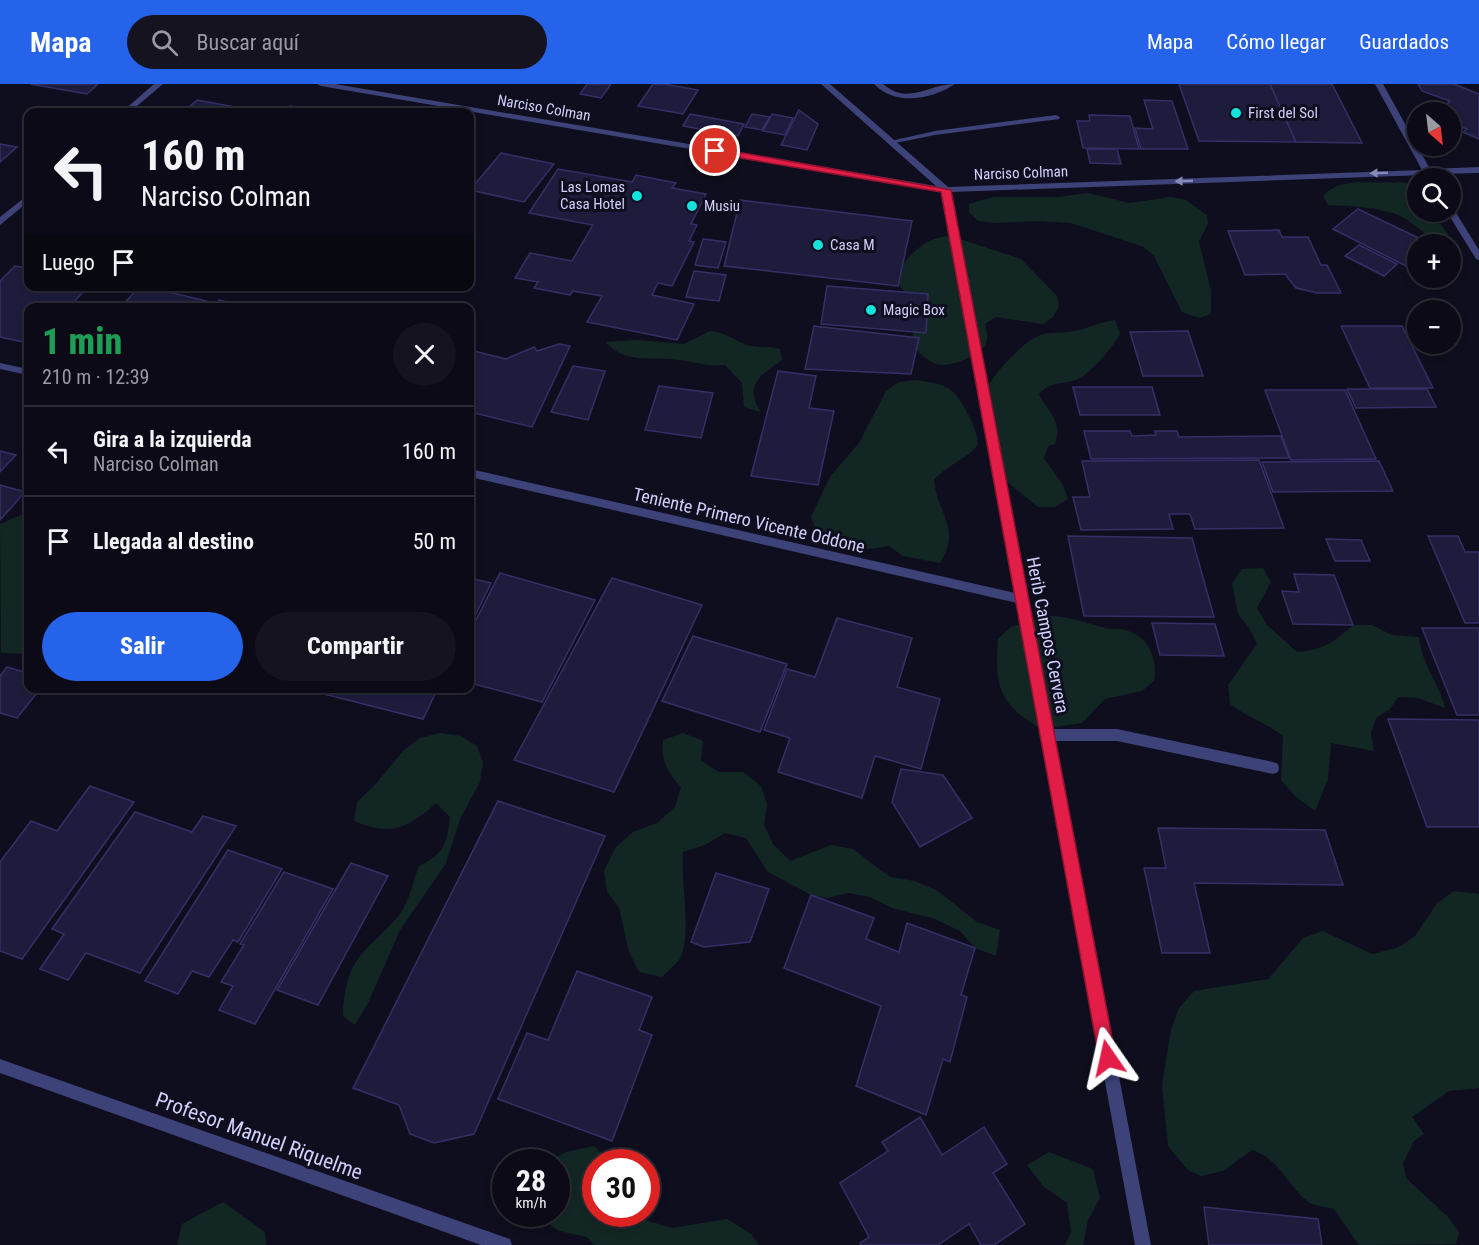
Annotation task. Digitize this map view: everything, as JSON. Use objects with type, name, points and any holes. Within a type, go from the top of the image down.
[{"type":"street","points":[[131,108],[159,84]]},
{"type":"street","name":"Narciso Colman","points":[[321,84],[463,108]]},
{"type":"street","points":[[825,84],[946,190]]},
{"type":"street","points":[[878,84],[891,95],[910,98],[951,84]]},
{"type":"street","points":[[1379,84],[1425,168]]},
{"type":"street","name":"Narciso Colman","points":[[474,110],[946,190],[1407,176]]},
{"type":"street","points":[[890,142],[935,133],[1056,117]]},
{"type":"street","name":"Narciso Colman","points":[[1461,172],[1479,170]]},
{"type":"street","name":"Herib Campos Cervera","points":[[946,190],[1143,1245]]},
{"type":"street","points":[[0,222],[24,201]]},
{"type":"street","points":[[1457,222],[1479,257]]},
{"type":"street","points":[[0,366],[24,371]]},
{"type":"street","name":"Teniente Primero Vicente Oddone","points":[[474,474],[1022,599]]},
{"type":"street","points":[[1047,735],[1117,735],[1273,768]]},
{"type":"street","name":"Profesor Manuel Riquelme","points":[[0,1066],[504,1245]]},
{"type":"green space","points":[[1349,183],[1407,183],[1407,220],[1390,212],[1355,206],[1328,205],[1323,196],[1330,189]]},
{"type":"green space","points":[[1087,193],[1130,203],[1171,197],[1186,200],[1207,215],[1208,224],[1199,241],[1211,291],[1211,314],[1199,318],[1182,312],[1154,256],[1144,247],[1071,223],[1039,221],[995,223],[978,221],[969,212],[969,204],[993,197],[1059,197]]},
{"type":"green space","points":[[1410,222],[1439,222],[1447,234],[1426,234]]},
{"type":"green space","points":[[951,236],[1021,259],[1057,296],[1059,306],[1053,317],[1043,324],[996,317],[985,324],[987,341],[984,347],[975,354],[962,361],[941,365],[924,357],[913,347],[915,307],[897,283],[898,272],[920,246],[934,239]]},
{"type":"green space","points":[[1115,320],[1120,334],[1095,366],[1078,379],[1049,386],[1039,394],[1054,418],[1057,429],[1055,444],[1048,446],[1044,458],[1063,485],[1068,499],[1055,507],[1038,507],[1000,476],[992,462],[997,434],[996,421],[982,396],[1006,362],[1038,336],[1075,331]]},
{"type":"green space","points":[[710,331],[723,334],[746,345],[780,349],[782,360],[761,376],[754,388],[756,403],[761,412],[744,407],[742,383],[725,365],[631,357],[622,354],[606,342],[636,340],[684,344]]},
{"type":"green space","points":[[916,380],[940,385],[952,391],[969,416],[977,440],[974,449],[934,480],[949,530],[946,551],[940,563],[903,556],[889,546],[853,550],[832,545],[817,530],[811,517],[830,477],[859,443],[886,391],[899,382]]},
{"type":"green space","points":[[24,514],[24,654],[1,653],[0,524]]},
{"type":"green space","points":[[1263,568],[1271,582],[1257,608],[1267,625],[1297,652],[1313,650],[1327,644],[1353,625],[1372,625],[1392,635],[1419,637],[1423,656],[1445,708],[1418,698],[1398,697],[1390,709],[1376,718],[1371,733],[1374,751],[1331,743],[1328,779],[1315,811],[1296,797],[1281,780],[1283,736],[1230,704],[1228,685],[1257,644],[1249,628],[1238,614],[1232,583],[1242,569]]},
{"type":"green space","points":[[1048,616],[1069,618],[1133,633],[1146,643],[1150,650],[1155,664],[1154,681],[1142,691],[1105,699],[1082,723],[1041,729],[1016,711],[1002,692],[997,670],[998,639],[1011,627]]},
{"type":"green space","points":[[441,733],[461,736],[477,746],[483,762],[480,782],[460,819],[446,863],[400,930],[369,1001],[355,1025],[343,1016],[348,980],[353,968],[367,948],[400,914],[419,866],[434,857],[443,847],[450,817],[436,803],[407,824],[388,829],[378,828],[354,821],[357,802],[375,785],[404,750],[420,738]]},
{"type":"green space","points":[[683,733],[703,741],[701,761],[719,772],[743,772],[761,786],[767,804],[764,825],[773,844],[790,861],[831,845],[853,849],[890,877],[915,881],[938,891],[977,922],[1000,930],[996,956],[975,948],[960,931],[935,919],[892,908],[870,897],[849,893],[827,898],[811,895],[768,872],[746,838],[725,833],[705,845],[683,852],[686,924],[683,950],[679,960],[662,977],[639,972],[629,952],[619,908],[607,891],[604,871],[616,847],[633,832],[657,823],[675,807],[681,787],[666,766],[663,740]]},
{"type":"green space","points":[[1454,891],[1479,894],[1479,1088],[1449,1091],[1412,1117],[1424,1134],[1414,1141],[1403,1163],[1406,1178],[1447,1216],[1459,1232],[1456,1244],[1359,1245],[1334,1209],[1307,1201],[1269,1159],[1252,1150],[1223,1171],[1201,1176],[1188,1170],[1168,1146],[1162,1085],[1171,1030],[1179,1008],[1194,991],[1268,979],[1303,938],[1323,931],[1372,954],[1397,948],[1415,936],[1437,903]]},
{"type":"green space","points":[[594,1146],[597,1149],[582,1149],[582,1227],[660,1227],[660,1224],[672,1228],[727,1219],[751,1234],[759,1245],[594,1245],[587,1237],[560,1231],[553,1227],[570,1227],[570,1151]]},
{"type":"green space","points":[[1049,1152],[1093,1169],[1100,1198],[1088,1220],[1083,1245],[1065,1245],[1071,1232],[1067,1203],[1044,1187],[1027,1165]]},
{"type":"green space","points":[[223,1202],[265,1232],[266,1245],[177,1245],[182,1224]]},
{"type":"building","points":[[30,84],[98,84],[87,94]]},
{"type":"building","points":[[587,84],[611,84],[601,98],[580,94]]},
{"type":"building","points":[[653,84],[698,90],[683,114],[638,106]]},
{"type":"building","name":"First del Sol","points":[[1179,84],[1270,84],[1296,142],[1199,141]]},
{"type":"building","points":[[1270,84],[1332,84],[1362,143],[1296,142]]},
{"type":"building","points":[[1418,84],[1454,84],[1479,94],[1479,139],[1463,132],[1467,129],[1461,127],[1461,102],[1449,102],[1422,91]]},
{"type":"building","points":[[197,100],[240,108],[188,108]]},
{"type":"building","points":[[1144,100],[1172,101],[1188,149],[1141,149],[1135,128],[1153,129]]},
{"type":"building","points":[[799,110],[818,124],[807,150],[781,145]]},
{"type":"building","points":[[690,114],[744,124],[738,136],[683,126]]},
{"type":"building","points":[[752,114],[770,117],[762,130],[745,127]]},
{"type":"building","points":[[772,114],[793,118],[785,135],[763,131]]},
{"type":"building","points":[[1089,115],[1130,116],[1139,149],[1083,148],[1077,121],[1090,121]]},
{"type":"building","points":[[0,144],[17,147],[0,162]]},
{"type":"building","points":[[1087,149],[1117,149],[1121,164],[1090,163]]},
{"type":"building","points":[[501,153],[554,164],[524,202],[474,191],[474,185]]},
{"type":"building","points":[[558,169],[632,182],[636,175],[676,183],[672,188],[706,194],[691,224],[697,225],[689,241],[694,242],[672,286],[658,283],[652,295],[694,304],[677,340],[587,322],[602,296],[573,291],[570,295],[534,288],[538,282],[515,278],[530,253],[572,261],[593,225],[529,213]]},
{"type":"building","name":"Casa M","points":[[740,200],[912,221],[898,286],[724,266]]},
{"type":"building","points":[[1358,209],[1410,234],[1407,234],[1407,266],[1333,229]]},
{"type":"building","points":[[1279,230],[1282,237],[1308,237],[1321,265],[1327,265],[1341,293],[1317,293],[1296,288],[1285,274],[1245,275],[1228,231]]},
{"type":"building","points":[[703,239],[726,242],[718,268],[695,265]]},
{"type":"building","points":[[1359,245],[1397,264],[1384,276],[1345,256]]},
{"type":"building","points":[[15,266],[24,267],[24,291],[84,291],[73,303],[24,303],[24,342],[0,337],[0,281]]},
{"type":"building","points":[[694,271],[726,275],[719,301],[686,297]]},
{"type":"building","points":[[827,286],[928,294],[926,333],[821,324]]},
{"type":"building","points":[[135,291],[165,291],[214,303],[125,303]]},
{"type":"building","points":[[814,326],[919,338],[911,374],[805,369]]},
{"type":"building","points":[[1341,326],[1402,326],[1407,336],[1407,354],[1416,354],[1433,388],[1370,388]]},
{"type":"building","points":[[1188,331],[1203,376],[1143,376],[1130,332]]},
{"type":"building","points":[[559,344],[570,346],[532,427],[474,413],[474,351],[506,359],[534,347],[537,351]]},
{"type":"building","points":[[573,366],[605,371],[588,420],[551,412]]},
{"type":"building","points":[[778,371],[816,376],[809,408],[834,411],[818,485],[751,476]]},
{"type":"building","points":[[659,386],[713,393],[701,438],[645,430]]},
{"type":"building","points":[[1073,387],[1152,387],[1160,415],[1080,415]]},
{"type":"building","points":[[1347,389],[1427,389],[1436,407],[1356,408]]},
{"type":"building","points":[[1265,390],[1345,390],[1376,459],[1291,460]]},
{"type":"building","points":[[1084,431],[1130,431],[1132,436],[1156,435],[1155,431],[1177,431],[1179,437],[1281,436],[1289,458],[1091,459]]},
{"type":"building","points":[[0,451],[16,455],[0,472]]},
{"type":"building","points":[[1259,460],[1284,528],[1195,529],[1190,514],[1169,514],[1173,529],[1081,530],[1073,497],[1090,497],[1082,461]]},
{"type":"building","points":[[1379,461],[1393,491],[1273,492],[1262,462]]},
{"type":"building","points":[[0,485],[24,492],[24,493],[0,520]]},
{"type":"building","points":[[1068,536],[1192,538],[1214,617],[1084,616]]},
{"type":"building","points":[[1428,536],[1458,536],[1465,552],[1479,552],[1479,623],[1465,623]]},
{"type":"building","points":[[1326,539],[1361,540],[1370,561],[1335,561]]},
{"type":"building","points":[[500,573],[595,600],[542,702],[474,684],[474,624]]},
{"type":"building","points":[[1294,574],[1334,575],[1353,625],[1293,624],[1282,591],[1299,592]]},
{"type":"building","points":[[612,578],[702,605],[614,792],[514,760]]},
{"type":"building","points":[[474,579],[491,583],[474,618]]},
{"type":"building","points":[[837,618],[912,638],[897,687],[940,699],[921,769],[875,756],[862,798],[778,772],[790,738],[764,730],[787,669],[815,677]]},
{"type":"building","points":[[1152,623],[1215,624],[1224,656],[1160,655]]},
{"type":"building","points":[[1422,628],[1479,628],[1479,715],[1457,715]]},
{"type":"building","points":[[693,636],[787,664],[760,732],[662,701]]},
{"type":"building","points":[[7,667],[24,672],[24,693],[37,693],[17,718],[0,713],[0,676]]},
{"type":"building","points":[[325,693],[436,693],[423,719]]},
{"type":"building","points":[[1388,719],[1479,720],[1479,827],[1427,827]]},
{"type":"building","points":[[901,769],[943,775],[972,818],[920,847],[892,802]]},
{"type":"building","points":[[90,786],[134,802],[22,959],[0,951],[0,862],[31,821],[57,831]]},
{"type":"building","points":[[498,801],[605,836],[474,1134],[434,1143],[410,1134],[399,1105],[353,1088]]},
{"type":"building","points":[[135,812],[192,832],[203,816],[236,826],[140,973],[86,953],[68,980],[40,969],[64,934],[52,929]]},
{"type":"building","points":[[1158,828],[1325,830],[1343,885],[1194,883],[1210,953],[1162,953],[1144,868],[1166,868]]},
{"type":"building","points":[[228,850],[282,869],[238,942],[233,940],[209,977],[192,971],[178,994],[145,981]]},
{"type":"building","points":[[351,863],[388,876],[318,1005],[277,990]]},
{"type":"building","points":[[284,872],[333,889],[255,1024],[219,1010],[233,986],[221,982],[244,945],[240,944]]},
{"type":"building","points":[[716,873],[769,889],[750,942],[704,947],[691,942]]},
{"type":"building","points":[[811,895],[874,918],[866,939],[899,952],[907,923],[975,948],[961,995],[967,997],[950,1062],[943,1059],[926,1115],[856,1086],[881,1006],[784,968]]},
{"type":"building","points":[[577,971],[652,997],[639,1030],[652,1035],[612,1141],[498,1099],[527,1033],[548,1040]]},
{"type":"building","points":[[920,1117],[942,1155],[984,1127],[1007,1164],[993,1173],[1025,1224],[994,1245],[981,1245],[969,1224],[938,1245],[861,1245],[860,1243],[869,1237],[840,1183],[888,1151],[882,1142]]},
{"type":"building","points":[[1204,1207],[1318,1219],[1322,1245],[1209,1245]]},
{"type":"place","name":"First del Sol","points":[[1236,113]]},
{"type":"place","name":"Las Lomas Casa Hotel","points":[[637,196]]},
{"type":"place","name":"Musiu","points":[[692,206]]},
{"type":"place","name":"Casa M","points":[[818,245]]},
{"type":"place","name":"Magic Box","points":[[871,310]]},
{"type":"route","points":[[715,151],[946,190],[1108,1058]]}]
